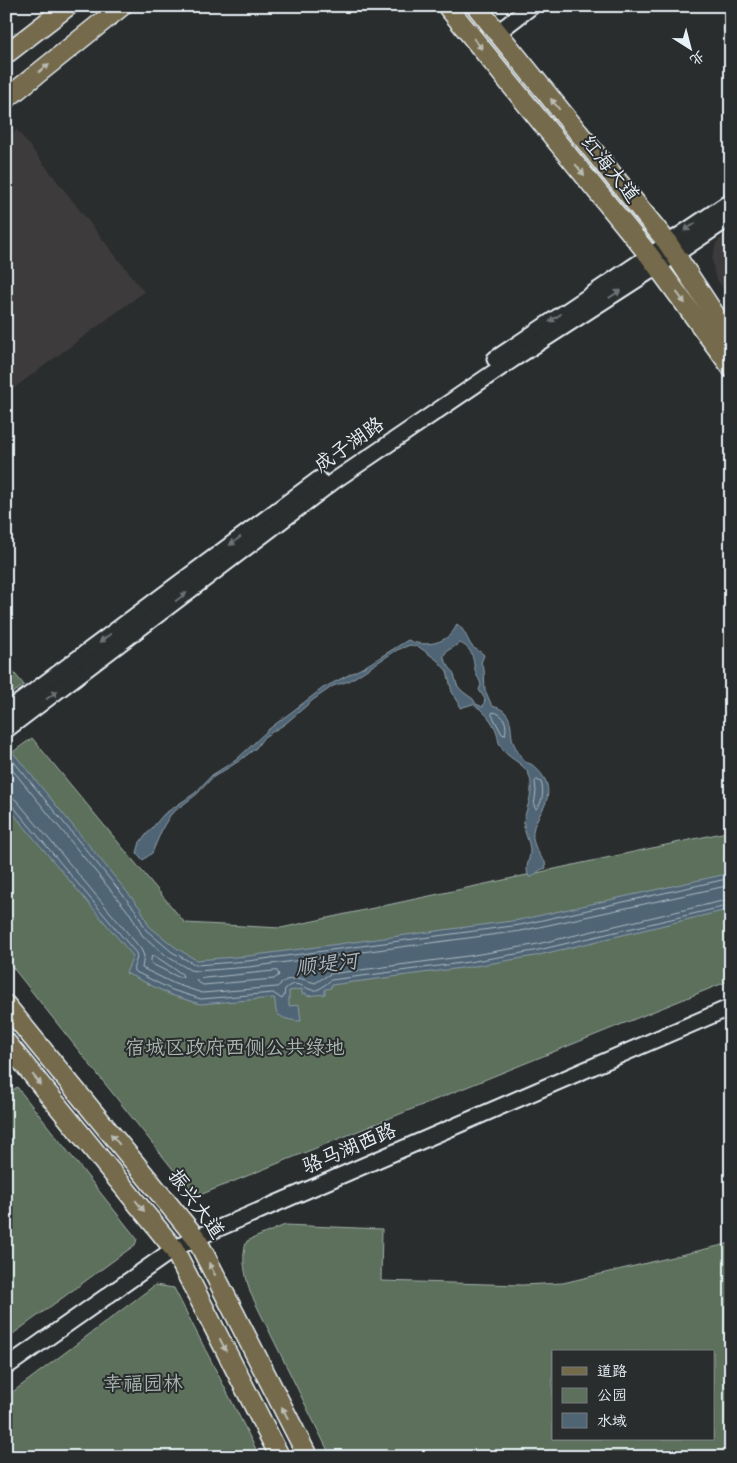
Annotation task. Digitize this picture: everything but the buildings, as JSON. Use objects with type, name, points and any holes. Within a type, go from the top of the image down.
[{"type":"main road","points":[[6,54],[68,6]]},
{"type":"main road","points":[[6,99],[122,6]]},
{"type":"main road","name":"红海大道","points":[[447,6],[653,261],[731,367]]},
{"type":"main road","name":"红海大道","points":[[476,6],[671,249],[731,338]]},
{"type":"main road","name":"振兴大道","points":[[6,1005],[196,1238],[308,1457]]},
{"type":"main road","points":[[6,1042],[174,1248],[280,1457]]},
{"type":"street","points":[[497,33],[532,6]]},
{"type":"street","name":"成子湖路","points":[[8,722],[328,472],[671,249],[731,201]]},
{"type":"street","name":"成子湖路","points":[[671,249],[731,217]]},
{"type":"street","name":"骆马湖西路","points":[[6,1367],[174,1248],[731,1007]]},
{"type":"shaded area","points":[[17,130],[144,292],[6,394],[6,139]]},
{"type":"shaded area","points":[[731,228],[731,302],[715,276],[712,260],[716,243]]},
{"type":"green space","points":[[731,21],[731,41],[723,30]]},
{"type":"green space","points":[[6,663],[24,685],[6,698]]},
{"type":"green space","name":"宿城区政府西侧公共绿地","points":[[32,738],[185,923],[281,928],[731,831],[731,980],[195,1197],[6,959],[6,757]]},
{"type":"green space","points":[[17,1087],[137,1239],[135,1245],[6,1339],[6,1158],[12,1153],[6,1146],[6,1095]]},
{"type":"green space","points":[[285,1225],[382,1229],[381,1281],[522,1285],[563,1283],[731,1243],[731,1457],[331,1457],[250,1292],[245,1273],[245,1247],[247,1241]]},
{"type":"green space","name":"幸福园林","points":[[155,1285],[174,1288],[260,1457],[6,1457],[6,1397]]},
{"type":"water","points":[[457,624],[460,626],[472,647],[484,655],[481,663],[484,669],[485,690],[492,706],[506,713],[509,718],[513,742],[519,753],[526,762],[531,764],[543,776],[546,782],[548,794],[536,822],[533,837],[535,846],[545,862],[546,868],[529,877],[527,870],[530,847],[525,832],[524,820],[530,798],[531,781],[526,770],[506,754],[499,744],[497,733],[490,720],[480,709],[473,704],[460,708],[452,692],[447,671],[437,660],[419,647],[410,645],[397,650],[349,681],[333,686],[285,724],[264,737],[256,748],[212,778],[197,794],[171,814],[152,853],[143,860],[137,853],[140,842],[164,814],[195,793],[212,775],[236,760],[269,729],[323,688],[364,667],[408,640],[429,644],[443,640],[454,631]],"holes":[[[460,643],[471,652],[476,673],[481,683],[479,690],[485,699],[483,707],[476,704],[457,685],[454,674],[444,659],[447,651]]]},
{"type":"water","name":"顺堤河","points":[[6,744],[141,909],[149,926],[175,947],[196,960],[248,956],[519,920],[731,873],[731,909],[535,956],[469,967],[331,985],[331,988],[325,989],[325,994],[307,996],[306,993],[302,994],[302,989],[289,991],[289,1006],[299,1005],[301,1021],[280,1016],[276,1011],[274,998],[200,1004],[171,995],[126,973],[133,956],[6,805]]}]
